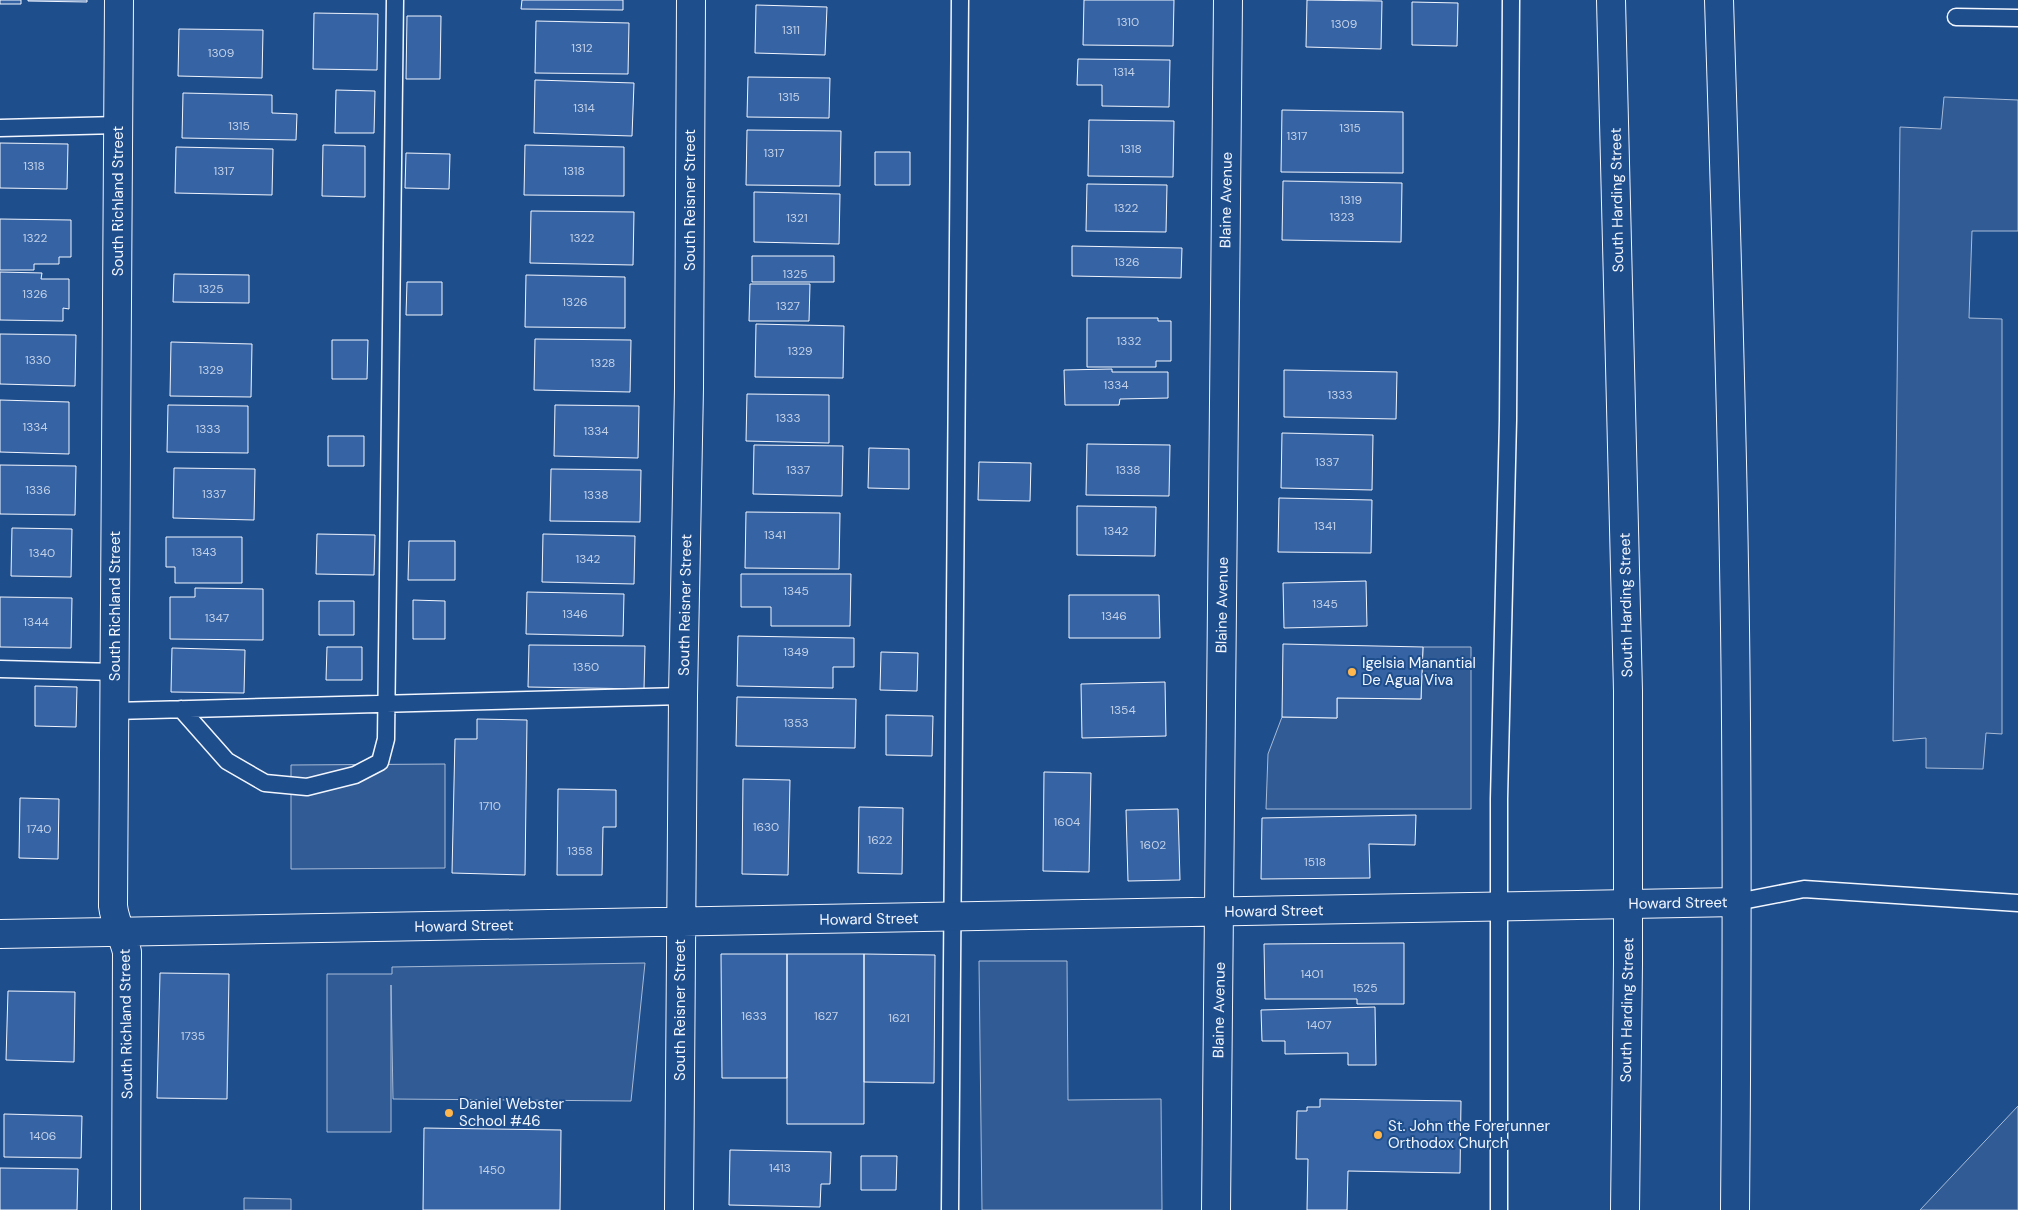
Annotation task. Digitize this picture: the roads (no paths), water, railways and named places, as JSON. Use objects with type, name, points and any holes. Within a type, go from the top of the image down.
[{"type":"street","name":"South Richland Street","points":[[119,0],[113,906],[117,926],[128,952],[126,1210]]},
{"type":"street","name":"South Reisner Street","points":[[679,1210],[682,696],[689,378],[691,0]]},
{"type":"street","name":"Blaine Avenue","points":[[1216,1210],[1228,0]]},
{"type":"street","name":"South Harding Street","points":[[1611,0],[1628,691],[1625,1210]]},
{"type":"street","points":[[1719,0],[1727,223],[1734,567],[1737,902],[1735,1210]]},
{"type":"street","name":"Howard Street","points":[[0,934],[1737,902]]},
{"type":"lane","points":[[181,710],[227,761],[265,783],[307,788],[355,775],[380,762],[386,738],[387,704],[395,0]]},
{"type":"lane","points":[[950,1210],[960,0]]},
{"type":"lane","points":[[1499,1210],[1499,799],[1508,420],[1511,0]]},
{"type":"lane","points":[[1956,17],[2018,18]]},
{"type":"lane","points":[[0,128],[118,125]]},
{"type":"lane","points":[[0,669],[114,672]]},
{"type":"lane","points":[[114,711],[682,696]]},
{"type":"lane","points":[[1737,902],[1804,889],[2018,903]]},
{"type":"place","name":"Igelsia Manantial De Agua Viva","points":[[1352,672]]},
{"type":"place","name":"Daniel Webster School #46","points":[[449,1113]]},
{"type":"place","name":"St. John the Forerunner Orthodox Church","points":[[1378,1135]]}]
